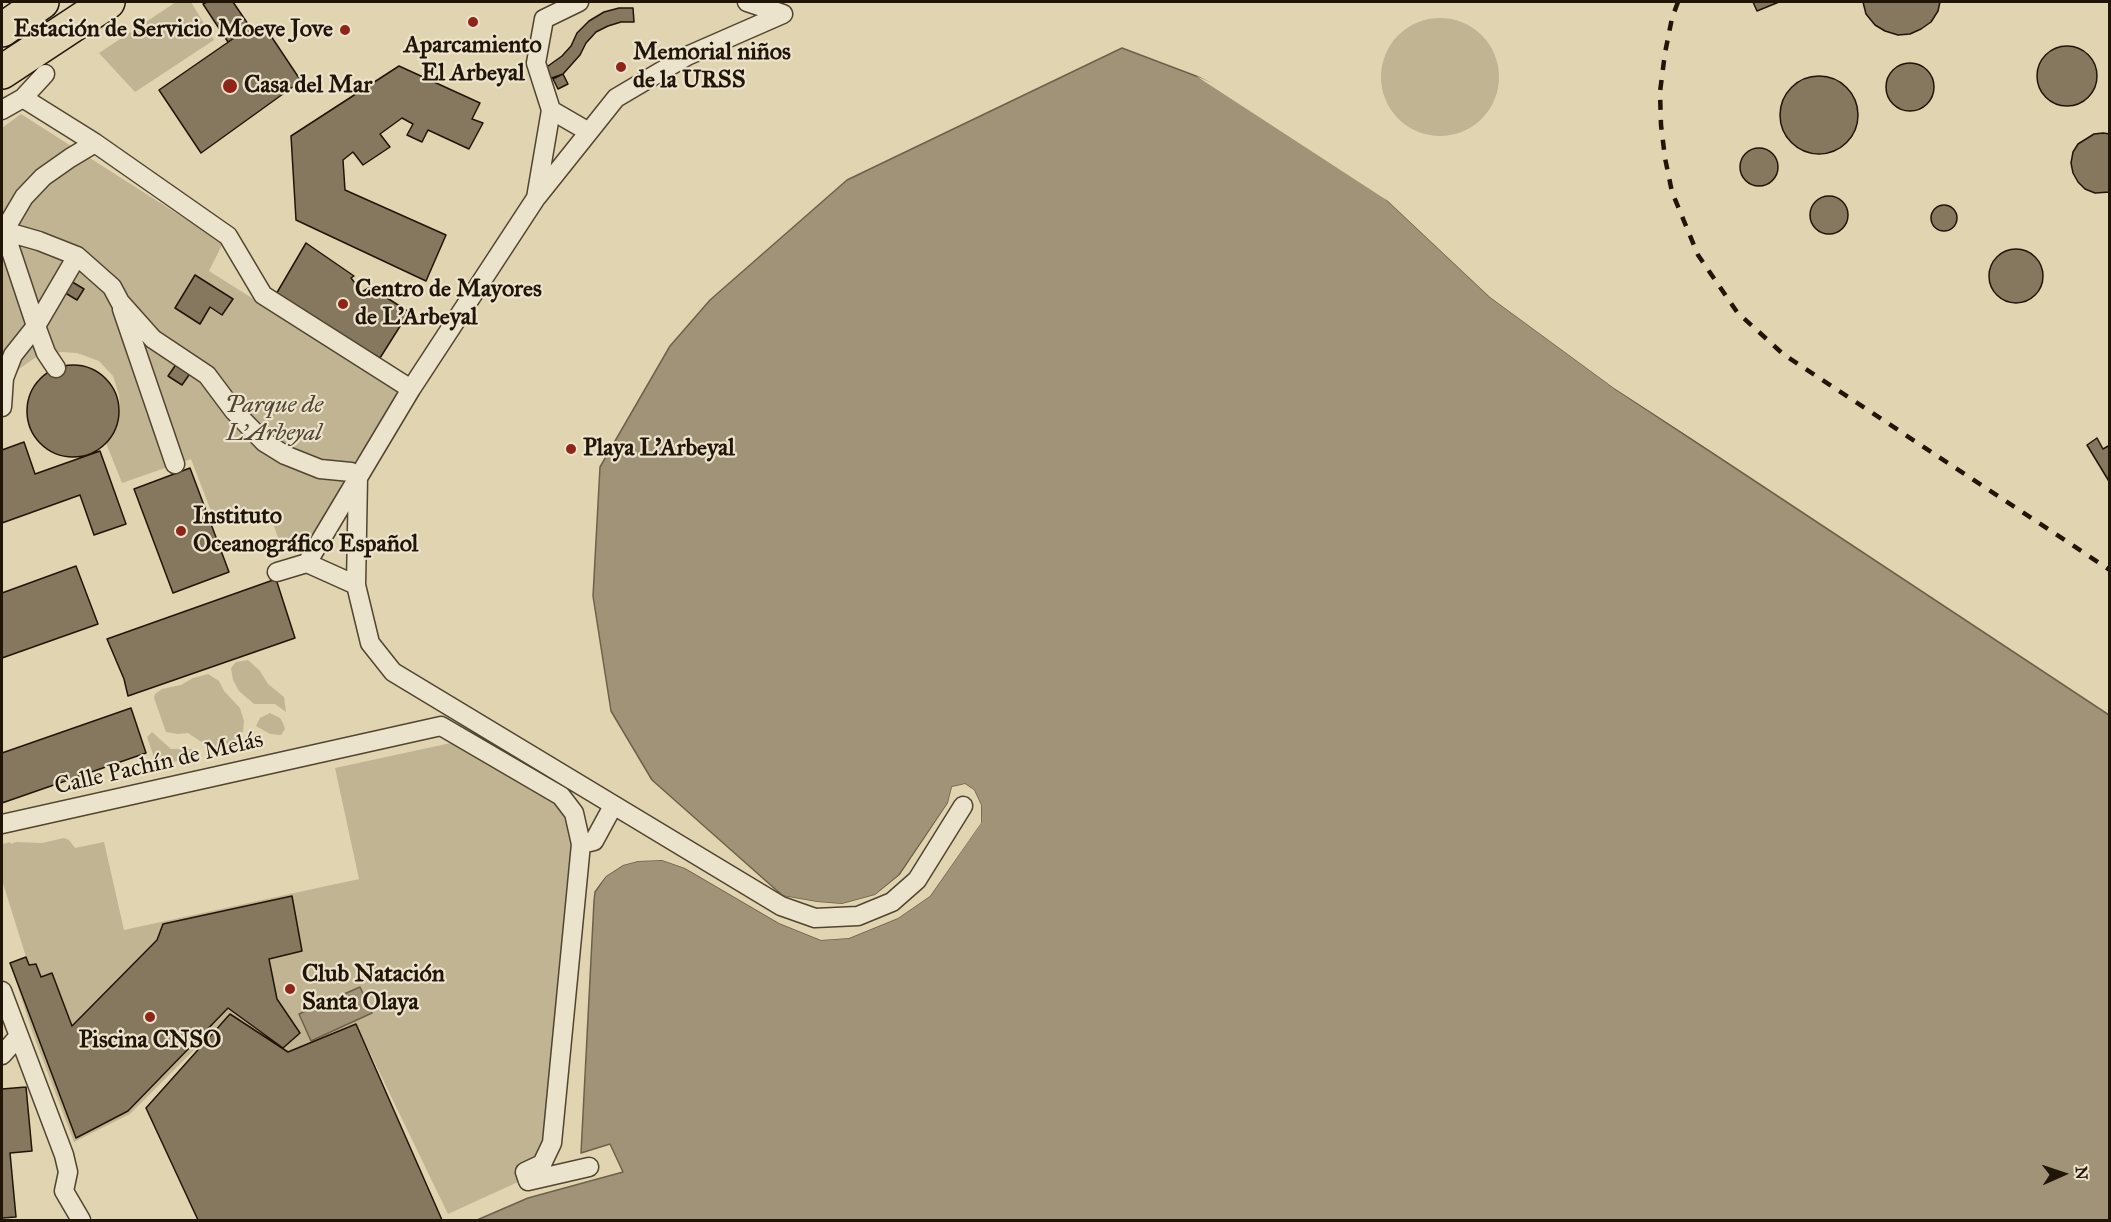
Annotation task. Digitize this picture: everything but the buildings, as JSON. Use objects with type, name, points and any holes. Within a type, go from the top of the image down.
[{"type":"highway","points":[[2,72],[49,12]]},
{"type":"street","points":[[536,198],[551,110],[536,63],[544,19],[579,2]]},
{"type":"street","points":[[307,563],[411,389],[536,198],[616,98],[687,56],[783,14],[747,2]]},
{"type":"street","points":[[2,110],[23,98],[45,74]]},
{"type":"street","points":[[23,98],[95,143],[132,162],[228,236],[263,295],[411,389]]},
{"type":"street","points":[[551,110],[589,132]]},
{"type":"street","points":[[2,230],[24,197],[43,177],[95,143]]},
{"type":"street","points":[[2,230],[77,256],[112,287],[120,302],[175,464]]},
{"type":"street","points":[[2,230],[46,353],[56,368]]},
{"type":"street","points":[[2,408],[4,378],[13,355],[36,326],[77,256]]},
{"type":"street","points":[[120,302],[153,339],[207,375],[234,411],[264,442],[285,454],[321,469],[351,472],[358,477]]},
{"type":"street","points":[[358,477],[356,585],[370,643],[393,672],[781,906],[815,918],[858,916],[892,902],[917,880],[963,806]]},
{"type":"street","points":[[277,572],[307,563],[356,585]]},
{"type":"street","points":[[453,708],[441,726],[561,795],[574,813],[581,844],[552,1143],[542,1164],[525,1172],[528,1181],[589,1167]]},
{"type":"street","name":"Calle Pachín de Melás","points":[[2,824],[441,726]]},
{"type":"street","points":[[581,844],[594,841],[613,806]]},
{"type":"street","points":[[2,991],[64,1155],[68,1172],[64,1191],[81,1221]]},
{"type":"street","points":[[2,1055],[18,1037]]},
{"type":"green space","points":[[176,2],[191,2],[214,40],[135,92],[99,53]]},
{"type":"green space","points":[[1440,18],[1473,28],[1489,44],[1499,77],[1489,110],[1473,126],[1440,136],[1407,126],[1391,110],[1381,77],[1391,44],[1407,28]]},
{"type":"green space","name":"Parque de L'Arbeyal","points":[[21,114],[223,243],[209,271],[401,392],[349,471],[308,547],[300,539],[281,546],[270,515],[247,523],[242,509],[214,519],[191,459],[122,483],[106,443],[117,428],[119,395],[113,376],[99,361],[77,353],[39,355],[19,369],[11,385],[2,415],[2,128]]},
{"type":"green space","points":[[248,660],[260,671],[268,684],[284,697],[286,712],[275,704],[254,704],[239,691],[233,680],[231,668],[236,662]]},
{"type":"green space","points":[[208,674],[219,681],[224,691],[240,708],[244,721],[243,731],[238,738],[216,748],[206,745],[188,733],[166,732],[154,698],[155,694],[162,689],[181,685],[193,678]]},
{"type":"green space","points":[[270,713],[280,718],[283,723],[285,729],[281,735],[270,734],[256,726],[260,718]]},
{"type":"green space","points":[[152,732],[171,749],[192,749],[194,755],[190,759],[156,763],[147,737]]},
{"type":"green space","name":"Club Natación Santa Olaya","points":[[451,743],[554,801],[568,820],[574,842],[548,1140],[534,1161],[514,1170],[518,1182],[448,1214],[356,1024],[288,1052],[230,1014],[130,1114],[74,1142],[32,1031],[10,963],[26,957],[2,880],[2,844],[42,843],[64,838],[69,840],[75,848],[104,842],[124,930],[359,879],[335,768]]},
{"type":"shaded area","points":[[1122,48],[1196,76],[1306,130],[1388,201],[1490,297],[1614,388],[2109,715],[2109,1220],[477,1220],[528,1198],[623,1172],[610,1144],[581,1153],[594,901],[595,892],[606,876],[623,865],[638,861],[662,860],[685,868],[779,923],[821,940],[849,938],[898,918],[930,896],[981,822],[981,805],[974,790],[965,784],[952,787],[948,803],[899,875],[875,895],[842,904],[817,902],[783,896],[652,780],[611,711],[593,596],[600,467],[670,346],[710,300],[847,180]]},
{"type":"shaded area","points":[[360,987],[372,1013],[311,1041],[299,1014]]},
{"type":"pier","points":[[1196,76],[1307,128],[1390,198],[1492,294],[1616,385],[1951,606],[1614,388],[1490,297],[1388,201]]},
{"type":"pier","points":[[965,784],[974,790],[981,805],[981,823],[930,896],[898,918],[849,938],[821,940],[779,923],[685,868],[662,860],[638,861],[623,865],[606,876],[591,895],[604,874],[621,862],[637,858],[663,857],[686,865],[780,920],[822,937],[848,935],[896,916],[928,894],[978,822],[978,806],[972,792],[965,788],[955,790],[950,805],[902,876],[876,898],[842,907],[782,899],[783,896],[842,904],[875,895],[900,875],[948,803],[952,787]]},
{"type":"railway","points":[[1678,2],[1672,18],[1660,92],[1665,158],[1672,192],[1698,255],[1737,312],[1783,354],[2110,570]]},
{"type":"place","name":"Aparcamiento El Arbeyal","points":[[473,22]]},
{"type":"place","name":"Estación de Servicio Moeve Jove","points":[[345,30]]},
{"type":"place","name":"Memorial niños de la URSS","points":[[621,67]]},
{"type":"place","name":"Casa del Mar","points":[[230,86]]},
{"type":"place","name":"Centro de Mayores de L'Arbeyal","points":[[343,304]]},
{"type":"place","name":"Playa L'Arbeyal","points":[[571,449]]},
{"type":"place","name":"Instituto Oceanográfico Español","points":[[181,531]]},
{"type":"place","name":"Club Natación Santa Olaya","points":[[290,989]]},
{"type":"place","name":"Piscina CNSO","points":[[150,1017]]}]
